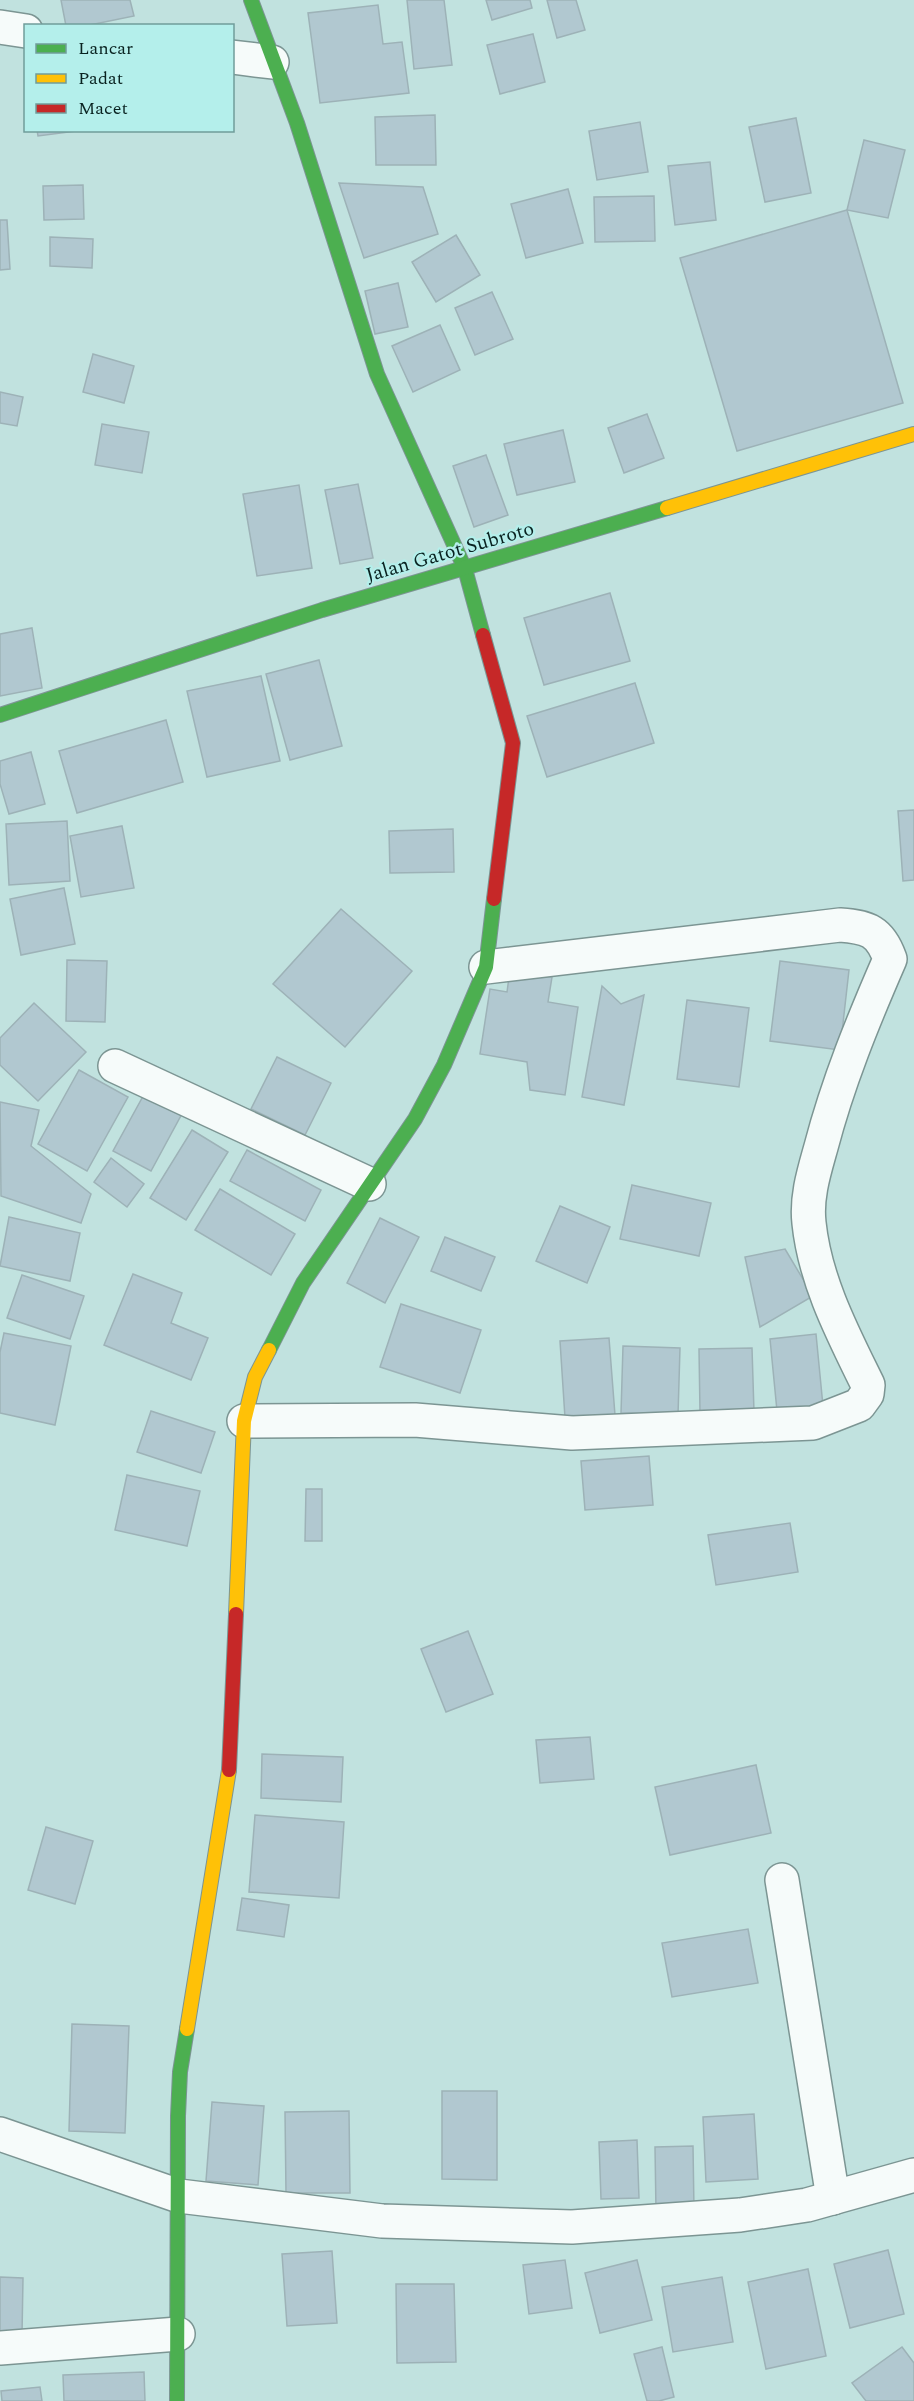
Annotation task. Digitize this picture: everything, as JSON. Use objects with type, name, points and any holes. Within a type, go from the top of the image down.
[{"type":"street","points":[[177,2401],[175,2372],[178,2334],[179,2196],[177,2118],[180,2072],[229,1774],[244,1421],[255,1377],[303,1282],[416,1119],[444,1065],[486,967],[513,743],[465,569],[377,374],[297,123],[250,0]]},
{"type":"street","points":[[0,27],[24,31]]},
{"type":"street","points":[[234,57],[272,62]]},
{"type":"street","name":"Jalan Gatot Subroto","points":[[0,715],[322,610],[914,434]]},
{"type":"street","points":[[244,1421],[415,1420],[572,1433],[813,1423],[859,1405],[864,1400],[868,1385],[834,1316],[821,1277],[809,1223],[809,1191],[832,1105],[860,1028],[890,959],[883,941],[860,926],[840,925],[486,967]]},
{"type":"street","points":[[115,1066],[369,1184]]},
{"type":"street","points":[[782,1880],[833,2198]]},
{"type":"street","points":[[0,2134],[179,2196],[382,2221],[572,2227],[740,2216],[807,2205],[914,2175]]},
{"type":"street","points":[[0,2348],[178,2334]]},
{"type":"building","points":[[61,0],[130,0],[134,16],[95,24],[66,24]]},
{"type":"building","points":[[407,0],[444,0],[452,65],[414,69]]},
{"type":"building","points":[[486,0],[530,0],[532,8],[492,20]]},
{"type":"building","points":[[547,0],[576,0],[585,30],[557,38]]},
{"type":"building","points":[[378,5],[383,44],[402,42],[409,93],[320,103],[308,13]]},
{"type":"building","points":[[533,34],[545,82],[500,94],[487,45]]},
{"type":"building","points":[[435,115],[436,165],[376,165],[375,117]]},
{"type":"building","points":[[796,118],[811,193],[765,202],[749,127]]},
{"type":"building","points":[[640,122],[648,172],[597,180],[589,131]]},
{"type":"building","points":[[37,132],[69,132],[38,136]]},
{"type":"building","points":[[864,140],[905,150],[888,218],[847,210]]},
{"type":"building","points":[[710,162],[716,220],[675,225],[668,166]]},
{"type":"building","points":[[339,183],[423,187],[438,234],[364,258]]},
{"type":"building","points":[[83,185],[84,219],[44,220],[43,186]]},
{"type":"building","points":[[568,189],[583,243],[526,258],[511,204]]},
{"type":"building","points":[[654,196],[655,241],[595,242],[594,197]]},
{"type":"building","points":[[847,210],[903,403],[737,451],[680,258]]},
{"type":"building","points":[[0,220],[7,220],[10,269],[0,270]]},
{"type":"building","points":[[456,235],[480,275],[436,302],[412,262]]},
{"type":"building","points":[[50,237],[93,239],[92,268],[50,266]]},
{"type":"building","points":[[398,283],[408,327],[375,334],[365,291]]},
{"type":"building","points":[[492,292],[513,339],[475,355],[455,308]]},
{"type":"building","points":[[440,325],[460,370],[413,392],[392,346]]},
{"type":"building","points":[[93,354],[134,366],[124,403],[83,392]]},
{"type":"building","points":[[0,392],[23,397],[17,426],[0,423]]},
{"type":"building","points":[[647,414],[664,458],[624,473],[608,428]]},
{"type":"building","points":[[102,424],[149,432],[142,473],[95,465]]},
{"type":"building","points":[[563,430],[575,482],[517,495],[504,444]]},
{"type":"building","points":[[486,455],[508,515],[474,527],[453,466]]},
{"type":"building","points":[[358,484],[373,558],[340,564],[325,490]]},
{"type":"building","points":[[299,485],[312,568],[257,576],[243,494]]},
{"type":"building","points":[[610,593],[630,661],[544,685],[524,618]]},
{"type":"building","points":[[32,628],[42,688],[0,696],[0,634]]},
{"type":"building","points":[[319,660],[342,746],[290,760],[266,674]]},
{"type":"building","points":[[261,676],[280,761],[207,777],[187,691]]},
{"type":"building","points":[[635,683],[654,743],[547,777],[527,716]]},
{"type":"building","points":[[166,720],[183,782],[77,813],[59,751]]},
{"type":"building","points":[[31,752],[45,804],[9,814],[0,784],[0,761]]},
{"type":"building","points":[[914,810],[914,880],[903,881],[898,811]]},
{"type":"building","points":[[67,821],[70,881],[9,885],[6,824]]},
{"type":"building","points":[[122,826],[134,888],[81,897],[70,836]]},
{"type":"building","points":[[453,829],[454,872],[390,873],[389,831]]},
{"type":"building","points":[[64,888],[75,944],[21,955],[10,899]]},
{"type":"building","points":[[341,909],[412,971],[345,1047],[273,984]]},
{"type":"building","points":[[67,960],[107,961],[105,1022],[66,1021]]},
{"type":"building","points":[[780,961],[849,970],[840,1050],[770,1041]]},
{"type":"building","points":[[510,970],[552,977],[548,1002],[578,1007],[565,1095],[530,1090],[527,1062],[480,1054],[490,989],[507,992]]},
{"type":"building","points":[[602,986],[621,1004],[644,995],[624,1105],[582,1097]]},
{"type":"building","points":[[687,1000],[749,1008],[739,1087],[677,1079]]},
{"type":"building","points":[[34,1003],[86,1052],[38,1101],[0,1065],[0,1038]]},
{"type":"building","points":[[277,1057],[331,1083],[305,1135],[251,1109]]},
{"type":"building","points":[[79,1070],[128,1097],[87,1171],[38,1144]]},
{"type":"building","points":[[147,1089],[184,1110],[151,1171],[113,1151]]},
{"type":"building","points":[[0,1102],[39,1110],[31,1146],[91,1194],[81,1223],[1,1196]]},
{"type":"building","points":[[192,1130],[228,1152],[186,1220],[150,1198]]},
{"type":"building","points":[[247,1150],[321,1190],[305,1221],[230,1181]]},
{"type":"building","points":[[111,1158],[144,1184],[127,1207],[94,1182]]},
{"type":"building","points":[[632,1185],[711,1203],[699,1256],[620,1239]]},
{"type":"building","points":[[220,1189],[295,1234],[271,1275],[195,1230]]},
{"type":"building","points":[[560,1206],[610,1227],[587,1283],[536,1261]]},
{"type":"building","points":[[9,1217],[80,1233],[70,1281],[0,1266]]},
{"type":"building","points":[[380,1218],[419,1237],[385,1303],[347,1283]]},
{"type":"building","points":[[445,1237],[495,1257],[481,1291],[431,1271]]},
{"type":"building","points":[[785,1249],[813,1296],[760,1327],[745,1257]]},
{"type":"building","points":[[133,1274],[182,1293],[171,1323],[208,1338],[191,1380],[104,1345]]},
{"type":"building","points":[[22,1275],[84,1296],[70,1339],[7,1318]]},
{"type":"building","points":[[401,1304],[481,1330],[460,1393],[380,1367]]},
{"type":"building","points":[[4,1333],[71,1346],[55,1425],[0,1413],[0,1352]]},
{"type":"building","points":[[816,1334],[823,1406],[777,1411],[770,1339]]},
{"type":"building","points":[[609,1338],[615,1415],[565,1418],[560,1341]]},
{"type":"building","points":[[623,1346],[680,1348],[678,1415],[621,1413]]},
{"type":"building","points":[[752,1348],[754,1412],[700,1412],[699,1349]]},
{"type":"building","points":[[151,1411],[215,1432],[201,1473],[137,1452]]},
{"type":"building","points":[[649,1456],[653,1505],[585,1510],[581,1461]]},
{"type":"building","points":[[127,1475],[200,1491],[187,1546],[115,1530]]},
{"type":"building","points":[[306,1489],[322,1489],[322,1541],[305,1541]]},
{"type":"building","points":[[790,1523],[798,1572],[716,1585],[708,1535]]},
{"type":"building","points":[[468,1631],[493,1694],[446,1712],[421,1649]]},
{"type":"building","points":[[590,1737],[594,1779],[540,1783],[536,1740]]},
{"type":"building","points":[[262,1754],[343,1757],[341,1802],[261,1798]]},
{"type":"building","points":[[756,1765],[771,1833],[670,1855],[655,1787]]},
{"type":"building","points":[[255,1815],[344,1822],[339,1898],[249,1892]]},
{"type":"building","points":[[46,1827],[93,1841],[75,1904],[28,1890]]},
{"type":"building","points":[[242,1898],[289,1905],[284,1937],[237,1930]]},
{"type":"building","points":[[748,1929],[758,1983],[672,1997],[662,1943]]},
{"type":"building","points":[[72,2024],[129,2026],[125,2133],[69,2131]]},
{"type":"building","points":[[442,2091],[497,2091],[497,2180],[442,2179]]},
{"type":"building","points":[[212,2102],[264,2106],[258,2185],[206,2181]]},
{"type":"building","points":[[349,2111],[350,2193],[286,2193],[285,2112]]},
{"type":"building","points":[[754,2114],[758,2179],[706,2182],[703,2117]]},
{"type":"building","points":[[637,2140],[639,2198],[601,2199],[599,2142]]},
{"type":"building","points":[[693,2146],[694,2210],[656,2211],[655,2147]]},
{"type":"building","points":[[888,2250],[904,2314],[850,2328],[834,2264]]},
{"type":"building","points":[[332,2251],[337,2323],[287,2326],[282,2254]]},
{"type":"building","points":[[565,2260],[572,2308],[529,2314],[523,2265]]},
{"type":"building","points":[[637,2260],[652,2320],[600,2333],[585,2273]]},
{"type":"building","points":[[808,2269],[826,2356],[766,2369],[748,2282]]},
{"type":"building","points":[[0,2277],[23,2278],[22,2335],[0,2335]]},
{"type":"building","points":[[722,2277],[733,2342],[673,2352],[662,2287]]},
{"type":"building","points":[[396,2284],[454,2284],[456,2362],[397,2363]]},
{"type":"building","points":[[662,2347],[674,2397],[647,2401],[634,2354]]},
{"type":"building","points":[[902,2347],[914,2363],[914,2401],[866,2401],[852,2383]]},
{"type":"building","points":[[144,2372],[145,2401],[64,2401],[63,2375]]},
{"type":"building","points":[[40,2387],[42,2401],[2,2401],[1,2391]]},
{"type":"traffic: fast","points":[[251,0],[297,123],[377,374],[465,569],[483,635]]},
{"type":"traffic: fast","points":[[0,715],[322,610],[667,508]]},
{"type":"traffic: fast","points":[[269,1350],[303,1283],[415,1119],[444,1065],[486,967],[494,899]]},
{"type":"traffic: fast","points":[[177,2401],[178,2116],[180,2072],[187,2029]]},
{"type":"traffic: slow","points":[[667,508],[914,434]]},
{"type":"traffic: slow","points":[[236,1614],[244,1421],[255,1377],[269,1350]]},
{"type":"traffic: slow","points":[[187,2029],[229,1770]]},
{"type":"traffic: jam","points":[[483,635],[513,743],[494,899]]},
{"type":"traffic: jam","points":[[229,1770],[236,1614]]}]
